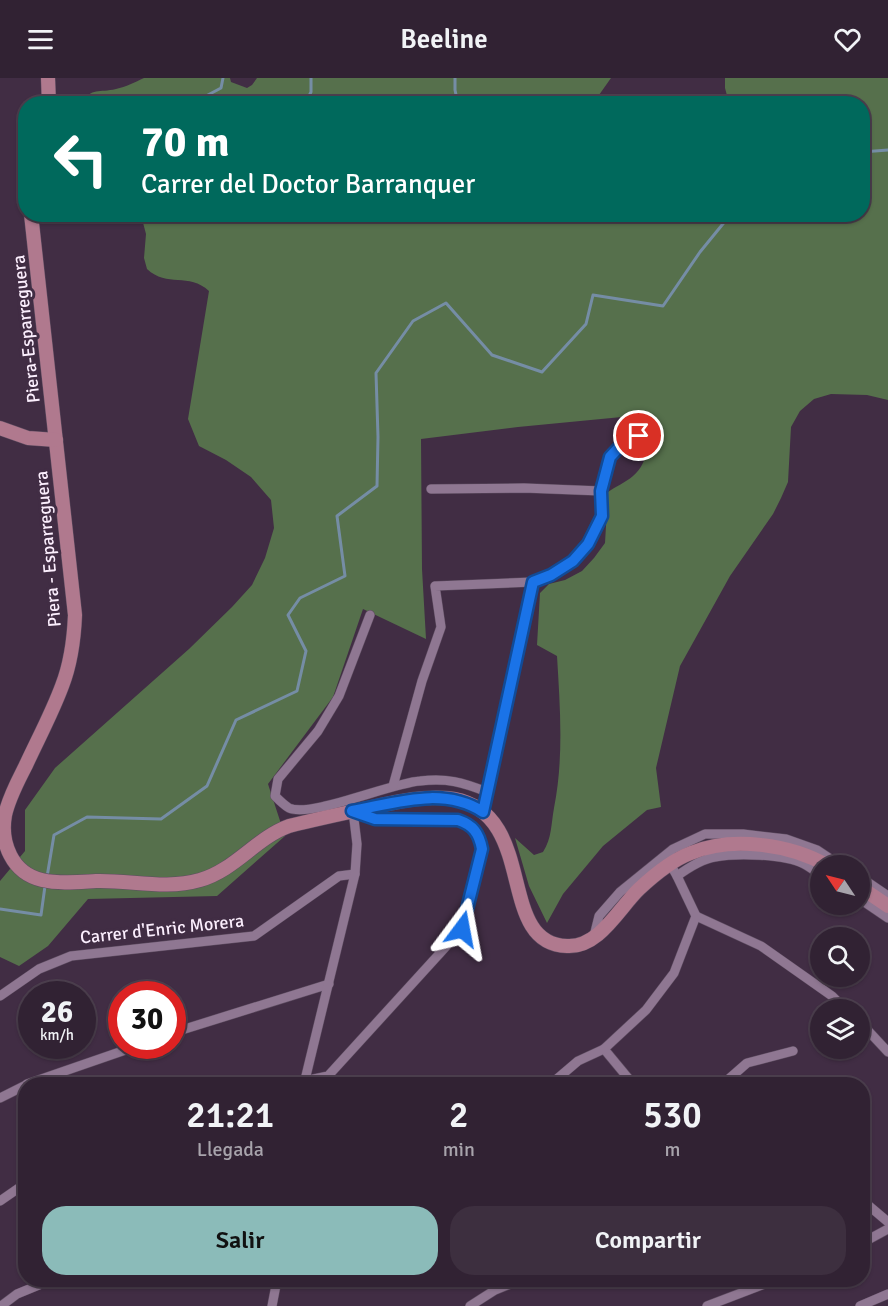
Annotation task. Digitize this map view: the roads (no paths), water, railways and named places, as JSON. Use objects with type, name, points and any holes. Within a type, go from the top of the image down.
[{"type":"main road","points":[[48,78],[49,96]]},
{"type":"main road","name":"Piera-Esparreguera","points":[[33,222],[56,440]]},
{"type":"main road","points":[[0,428],[28,438],[56,440]]},
{"type":"main road","name":"Piera - Esparreguera","points":[[56,440],[74,603],[73,642],[63,684],[5,815],[5,835],[9,854],[26,873],[45,881],[184,884],[218,873],[280,830],[404,800],[431,797],[457,800],[483,812],[501,833],[508,847],[523,910],[534,930],[546,940],[567,946],[580,945],[594,936],[638,890],[674,870],[691,853],[703,849],[741,844],[798,852],[810,858]]},
{"type":"main road","points":[[870,894],[888,906]]},
{"type":"street","points":[[393,786],[422,681],[441,627],[435,586],[533,582],[551,575],[573,561],[588,544],[602,516],[601,491],[610,457],[623,443],[639,436],[649,437]]},
{"type":"street","points":[[430,489],[524,488],[601,491]]},
{"type":"street","points":[[483,812],[533,582]]},
{"type":"street","points":[[370,615],[339,696],[318,731],[278,779],[275,796],[290,809],[308,810],[419,781],[458,781],[487,792]]},
{"type":"street","points":[[306,1077],[355,874],[357,844],[352,811],[375,819],[458,820],[469,824],[480,836],[482,849],[462,929],[328,1076],[324,1077]]},
{"type":"street","points":[[594,936],[599,916],[620,892],[673,849],[705,834],[743,834],[786,839],[824,855]]},
{"type":"street","points":[[810,868],[790,860],[750,856],[714,857],[687,868],[674,870],[696,916],[761,946],[835,999]]},
{"type":"street","name":"Carrer d'Enric Morera","points":[[0,996],[39,969],[71,956],[254,936],[339,876],[355,874]]},
{"type":"street","points":[[870,884],[888,896]]},
{"type":"street","points":[[870,906],[888,918]]},
{"type":"street","points":[[559,1077],[578,1061],[604,1049],[646,1010],[674,973],[696,916]]},
{"type":"street","points":[[186,1029],[328,984]]},
{"type":"street","points":[[870,1033],[888,1052]]},
{"type":"street","points":[[604,1049],[627,1077]]},
{"type":"street","points":[[731,1077],[747,1063],[793,1050]]},
{"type":"street","points":[[49,1077],[108,1056]]},
{"type":"street","points":[[0,1098],[18,1089]]},
{"type":"street","points":[[0,1202],[18,1189]]},
{"type":"street","points":[[870,1207],[888,1222]]},
{"type":"street","points":[[870,1239],[888,1229]]},
{"type":"street","points":[[1,1306],[17,1294],[34,1287]]},
{"type":"street","points":[[272,1306],[276,1287]]},
{"type":"street","points":[[470,1306],[502,1287]]},
{"type":"street","points":[[707,1306],[757,1287]]},
{"type":"street","points":[[860,1306],[888,1294]]},
{"type":"waterway","points":[[206,96],[221,88],[223,78]]},
{"type":"waterway","points":[[309,96],[311,78]]},
{"type":"waterway","points":[[455,78],[456,96]]},
{"type":"waterway","points":[[870,151],[888,150]]},
{"type":"waterway","points":[[47,877],[54,835],[87,817],[161,819],[207,786],[236,720],[297,691],[306,651],[288,615],[300,598],[345,576],[337,516],[377,486],[376,373],[413,321],[446,303],[492,355],[542,372],[586,324],[593,295],[663,306],[700,252],[724,222]]},
{"type":"waterway","points":[[0,909],[41,915],[45,886]]}]
